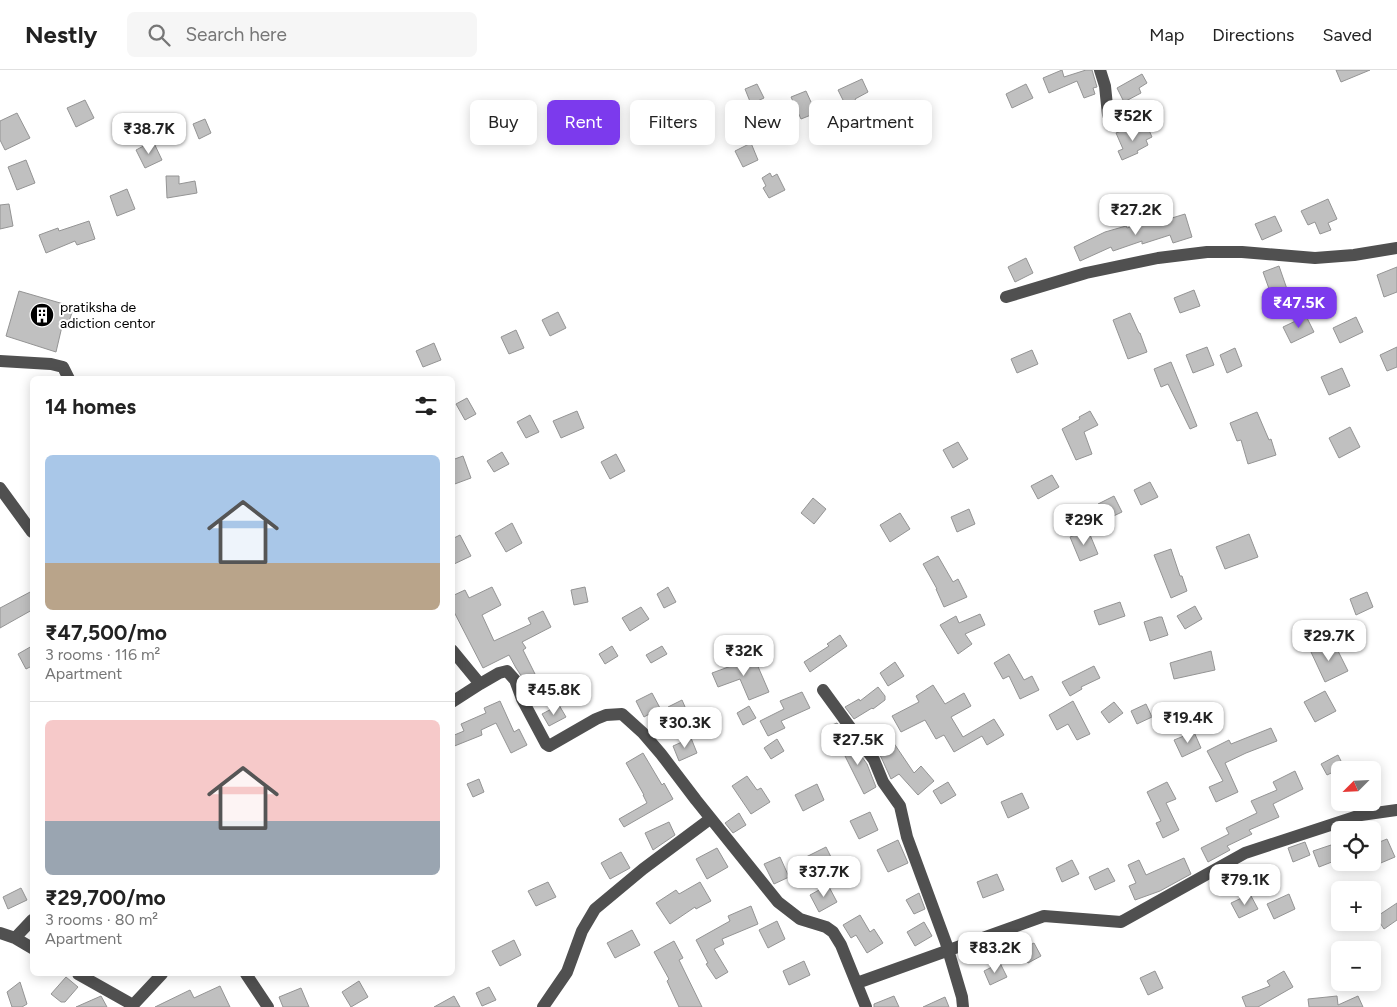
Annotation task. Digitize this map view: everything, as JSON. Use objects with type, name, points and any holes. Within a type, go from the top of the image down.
[{"type":"street","points":[[1100,70],[1105,86],[1108,114]]},
{"type":"street","points":[[1006,296],[1086,273],[1158,258],[1207,252],[1242,252],[1315,258],[1354,255],[1397,248]]},
{"type":"street","points":[[0,361],[51,364],[63,368],[67,376]]},
{"type":"street","points":[[0,488],[30,529]]},
{"type":"street","points":[[455,654],[480,684]]},
{"type":"street","points":[[455,700],[499,673],[507,671],[515,680],[530,714],[546,744],[549,746],[596,719],[606,715],[622,714],[649,740],[778,902],[800,919],[826,927],[833,932],[841,944],[866,1007]]},
{"type":"street","points":[[823,690],[874,760],[883,782],[900,806],[908,837],[948,950],[962,997],[963,1007]]},
{"type":"street","points":[[857,983],[1044,916],[1122,922],[1245,853],[1361,815],[1397,810]]},
{"type":"street","points":[[543,1007],[567,972],[582,931],[596,909],[643,869],[710,819]]},
{"type":"street","points":[[15,938],[30,922]]},
{"type":"street","points":[[0,933],[15,938],[30,947]]},
{"type":"street","points":[[81,976],[133,1006],[160,976]]},
{"type":"street","points":[[247,976],[268,1007]]},
{"type":"building","points":[[1062,70],[1064,77],[1092,70],[1097,87],[1093,88],[1095,94],[1084,98],[1077,81],[1049,93],[1043,78]]},
{"type":"building","points":[[1336,70],[1370,70],[1341,82]]},
{"type":"building","points":[[1142,74],[1147,83],[1139,88],[1141,93],[1124,102],[1117,88]]},
{"type":"building","points":[[862,79],[868,92],[856,100],[843,100],[838,90]]},
{"type":"building","points":[[757,84],[764,98],[749,100],[745,89]]},
{"type":"building","points":[[1026,84],[1033,98],[1012,108],[1006,94]]},
{"type":"building","points":[[806,91],[810,100],[809,116],[801,119],[799,115],[799,100],[792,100],[791,97]]},
{"type":"building","points":[[85,100],[94,118],[76,127],[67,108]]},
{"type":"building","points":[[17,113],[30,138],[5,150],[0,140],[0,121]]},
{"type":"building","points":[[205,119],[211,133],[199,139],[193,124]]},
{"type":"building","points":[[1128,128],[1130,133],[1139,128],[1144,130],[1148,128],[1152,137],[1146,140],[1148,145],[1137,151],[1138,153],[1122,160],[1118,151],[1123,149],[1116,133]]},
{"type":"building","points":[[153,141],[162,160],[145,168],[136,150]]},
{"type":"building","points":[[747,145],[752,145],[758,160],[743,167],[735,151]]},
{"type":"building","points":[[26,160],[35,183],[17,190],[8,167]]},
{"type":"building","points":[[770,173],[772,177],[777,174],[785,190],[769,198],[763,188],[766,186],[762,178]]},
{"type":"building","points":[[166,176],[179,176],[179,184],[195,181],[197,193],[167,198]]},
{"type":"building","points":[[127,189],[135,209],[117,216],[110,196]]},
{"type":"building","points":[[1328,199],[1337,219],[1328,223],[1331,230],[1320,234],[1315,222],[1308,225],[1301,211]]},
{"type":"building","points":[[9,204],[13,226],[0,229],[0,205]]},
{"type":"building","points":[[1185,214],[1192,237],[1173,243],[1170,235],[1142,244],[1142,241],[1113,251],[1111,247],[1080,261],[1074,247],[1105,232],[1126,226],[1127,228],[1158,218],[1159,222]]},
{"type":"building","points":[[1275,216],[1282,231],[1262,240],[1255,224]]},
{"type":"building","points":[[89,221],[95,239],[77,245],[75,241],[46,253],[39,235],[58,228],[59,231]]},
{"type":"building","points":[[1026,258],[1033,273],[1015,282],[1008,267]]},
{"type":"building","points":[[1279,266],[1288,292],[1272,297],[1263,272]]},
{"type":"building","points":[[1397,267],[1397,292],[1384,297],[1377,275]]},
{"type":"building","points":[[1194,290],[1200,306],[1180,313],[1174,298]]},
{"type":"building","name":"pratiksha de adiction centor","points":[[19,291],[74,307],[68,324],[63,322],[56,352],[6,336]]},
{"type":"building","points":[[558,312],[566,328],[550,336],[542,320]]},
{"type":"building","points":[[1130,313],[1147,352],[1128,359],[1113,320]]},
{"type":"building","points":[[1306,316],[1314,332],[1291,343],[1283,327]]},
{"type":"building","points":[[1356,317],[1363,332],[1340,343],[1333,328]]},
{"type":"building","points":[[516,330],[524,348],[509,354],[501,337]]},
{"type":"building","points":[[434,343],[441,360],[423,367],[416,351]]},
{"type":"building","points":[[1207,347],[1214,365],[1193,373],[1186,355]]},
{"type":"building","points":[[1397,347],[1397,367],[1387,371],[1380,355]]},
{"type":"building","points":[[1235,348],[1242,366],[1227,373],[1220,355]]},
{"type":"building","points":[[1032,350],[1038,364],[1017,373],[1011,359]]},
{"type":"building","points":[[1171,362],[1197,426],[1190,429],[1168,384],[1161,387],[1154,369]]},
{"type":"building","points":[[1342,368],[1350,386],[1329,395],[1321,377]]},
{"type":"building","points":[[467,398],[476,414],[465,420],[456,404]]},
{"type":"building","points":[[577,411],[584,428],[561,438],[553,421]]},
{"type":"building","points":[[1090,411],[1098,425],[1084,432],[1092,454],[1076,460],[1062,429]]},
{"type":"building","points":[[1257,412],[1269,440],[1271,439],[1276,455],[1248,464],[1241,440],[1237,441],[1230,423]]},
{"type":"building","points":[[530,415],[539,432],[526,438],[517,422]]},
{"type":"building","points":[[1350,427],[1360,447],[1339,458],[1329,438]]},
{"type":"building","points":[[958,442],[968,459],[953,468],[943,450]]},
{"type":"building","points":[[502,452],[509,464],[494,472],[487,461]]},
{"type":"building","points":[[616,454],[625,471],[610,479],[601,462]]},
{"type":"building","points":[[463,456],[471,478],[455,484],[455,459]]},
{"type":"building","points":[[1052,475],[1059,487],[1038,499],[1031,486]]},
{"type":"building","points":[[1150,482],[1158,497],[1141,505],[1134,490]]},
{"type":"building","points":[[1114,496],[1122,512],[1105,520],[1098,504]]},
{"type":"building","points":[[813,498],[826,509],[814,524],[801,513]]},
{"type":"building","points":[[969,509],[975,524],[957,532],[951,517]]},
{"type":"building","points":[[900,513],[910,529],[890,542],[880,525]]},
{"type":"building","points":[[512,523],[522,543],[506,552],[495,533]]},
{"type":"building","points":[[1088,530],[1098,554],[1080,561],[1070,537]]},
{"type":"building","points":[[1249,534],[1258,557],[1225,569],[1216,547]]},
{"type":"building","points":[[460,535],[471,556],[455,564],[455,538]]},
{"type":"building","points":[[1171,549],[1187,591],[1171,598],[1154,555]]},
{"type":"building","points":[[938,556],[953,582],[958,579],[967,597],[944,607],[937,589],[923,564]]},
{"type":"building","points":[[492,587],[501,605],[482,615],[494,641],[531,624],[528,618],[543,611],[551,627],[522,642],[526,648],[523,650],[538,680],[526,686],[509,655],[483,668],[455,614],[455,595],[465,590],[469,598]]},
{"type":"building","points":[[585,587],[588,602],[574,605],[571,590]]},
{"type":"building","points":[[668,587],[676,602],[664,608],[657,594]]},
{"type":"building","points":[[30,592],[30,611],[0,628],[0,608]]},
{"type":"building","points":[[1367,592],[1373,607],[1356,615],[1350,599]]},
{"type":"building","points":[[1120,602],[1125,616],[1099,625],[1094,611]]},
{"type":"building","points":[[1195,606],[1202,619],[1185,629],[1177,616]]},
{"type":"building","points":[[641,607],[649,619],[630,631],[622,618]]},
{"type":"building","points":[[980,614],[985,625],[965,634],[972,644],[958,654],[940,625],[956,616],[959,623]]},
{"type":"building","points":[[1162,617],[1168,635],[1150,641],[1144,622]]},
{"type":"building","points":[[840,635],[847,646],[810,672],[804,662],[829,646],[827,644]]},
{"type":"building","points":[[1333,641],[1348,671],[1325,682],[1311,652]]},
{"type":"building","points":[[612,646],[618,656],[605,664],[599,654]]},
{"type":"building","points":[[662,646],[667,654],[651,663],[646,655]]},
{"type":"building","points":[[30,647],[30,667],[26,669],[18,654]]},
{"type":"building","points":[[1211,651],[1215,670],[1174,679],[1170,663]]},
{"type":"building","points":[[1009,654],[1024,680],[1032,676],[1039,690],[1020,699],[1009,676],[1003,679],[994,663]]},
{"type":"building","points":[[753,655],[769,692],[749,700],[740,679],[718,687],[712,673],[742,662],[741,660]]},
{"type":"building","points":[[895,662],[904,676],[888,686],[880,673]]},
{"type":"building","points":[[1094,666],[1100,678],[1081,687],[1082,689],[1070,696],[1062,682]]},
{"type":"building","points":[[933,685],[945,704],[964,693],[971,706],[951,717],[963,737],[994,719],[1004,735],[987,745],[982,736],[954,752],[944,735],[936,739],[925,720],[901,732],[892,716],[919,702],[916,696]]},
{"type":"building","points":[[878,687],[885,696],[885,700],[854,719],[845,707],[859,699],[860,701]]},
{"type":"building","points":[[1325,691],[1336,711],[1315,722],[1304,702]]},
{"type":"building","points":[[802,692],[810,708],[781,721],[785,728],[768,736],[760,721],[784,709],[780,701]]},
{"type":"building","points":[[652,693],[660,708],[644,717],[636,701]]},
{"type":"building","points":[[682,700],[689,716],[676,722],[668,707]]},
{"type":"building","points":[[500,701],[514,732],[519,729],[527,745],[511,753],[496,723],[481,730],[482,735],[455,746],[455,735],[464,731],[461,724],[486,713],[484,708]]},
{"type":"building","points":[[1073,701],[1090,734],[1077,740],[1068,724],[1057,730],[1049,715]]},
{"type":"building","points":[[1114,702],[1123,713],[1109,723],[1101,712]]},
{"type":"building","points":[[1146,704],[1152,717],[1137,724],[1131,711]]},
{"type":"building","points":[[559,705],[566,717],[549,726],[542,714]]},
{"type":"building","points":[[749,706],[756,718],[743,725],[737,713]]},
{"type":"building","points":[[837,723],[843,732],[832,740],[827,727]]},
{"type":"building","points":[[1271,728],[1277,741],[1225,763],[1238,792],[1216,802],[1209,787],[1223,781],[1207,751],[1229,740],[1231,744]]},
{"type":"building","points":[[1194,732],[1201,748],[1182,757],[1174,740]]},
{"type":"building","points":[[887,733],[914,773],[921,766],[934,781],[918,795],[899,774],[891,779],[872,743]]},
{"type":"building","points":[[691,738],[697,753],[679,761],[673,746]]},
{"type":"building","points":[[777,739],[784,751],[771,759],[764,748]]},
{"type":"building","points":[[849,739],[867,764],[876,787],[864,794],[839,744]]},
{"type":"building","points":[[643,753],[662,785],[664,783],[673,799],[624,827],[619,819],[647,803],[626,763]]},
{"type":"building","points":[[1338,755],[1341,761],[1331,761],[1331,773],[1327,775],[1321,764]]},
{"type":"building","points":[[1295,771],[1303,789],[1273,804],[1279,817],[1249,830],[1252,834],[1227,846],[1230,850],[1208,862],[1201,848],[1229,834],[1226,828],[1257,813],[1251,801],[1277,790],[1273,782]]},
{"type":"building","points":[[747,776],[757,790],[761,788],[770,802],[751,814],[732,786]]},
{"type":"building","points":[[479,779],[484,792],[473,797],[467,784]]},
{"type":"building","points":[[948,782],[956,795],[941,804],[933,791]]},
{"type":"building","points":[[1167,782],[1176,799],[1166,803],[1179,830],[1163,838],[1156,823],[1161,821],[1147,792]]},
{"type":"building","points":[[817,784],[824,800],[803,811],[795,795]]},
{"type":"building","points":[[1022,793],[1029,808],[1008,818],[1001,802]]},
{"type":"building","points":[[870,812],[878,830],[859,839],[850,821]]},
{"type":"building","points":[[739,813],[746,825],[733,833],[725,823]]},
{"type":"building","points":[[669,822],[675,835],[653,850],[645,833]]},
{"type":"building","points":[[1387,839],[1395,857],[1381,863],[1381,841]]},
{"type":"building","points":[[898,840],[908,863],[888,872],[877,850]]},
{"type":"building","points":[[1305,842],[1310,855],[1293,862],[1288,848]]},
{"type":"building","points":[[1331,845],[1331,862],[1319,867],[1313,851]]},
{"type":"building","points":[[826,847],[833,861],[812,873],[804,858]]},
{"type":"building","points":[[717,848],[728,867],[707,879],[696,859]]},
{"type":"building","points":[[621,852],[630,868],[610,879],[601,863]]},
{"type":"building","points":[[780,857],[789,877],[774,884],[764,864]]},
{"type":"building","points":[[1184,858],[1191,874],[1160,891],[1135,900],[1129,886],[1136,883],[1128,865],[1139,860],[1146,875]]},
{"type":"building","points":[[1072,860],[1079,874],[1062,882],[1056,868]]},
{"type":"building","points":[[1108,868],[1115,881],[1095,890],[1089,877]]},
{"type":"building","points":[[997,874],[1004,890],[983,898],[977,882]]},
{"type":"building","points":[[548,882],[556,897],[536,906],[528,891]]},
{"type":"building","points":[[700,882],[711,901],[696,909],[695,907],[670,924],[656,903],[676,890],[679,894]]},
{"type":"building","points":[[828,885],[837,902],[819,912],[810,895]]},
{"type":"building","points":[[21,888],[27,900],[8,909],[3,897]]},
{"type":"building","points":[[919,893],[925,909],[914,914],[906,900]]},
{"type":"building","points":[[1250,894],[1258,909],[1239,918],[1231,903]]},
{"type":"building","points":[[1289,894],[1295,909],[1274,919],[1267,904]]},
{"type":"building","points":[[1397,903],[1397,920],[1384,929],[1381,924],[1381,914]]},
{"type":"building","points":[[751,906],[758,924],[722,939],[724,944],[714,949],[728,972],[716,979],[706,964],[708,963],[696,940],[730,921],[728,916]]},
{"type":"building","points":[[860,915],[870,932],[874,929],[883,943],[867,953],[856,935],[851,938],[843,925]]},
{"type":"building","points":[[777,921],[785,939],[768,948],[759,930]]},
{"type":"building","points":[[924,922],[932,936],[915,946],[907,932]]},
{"type":"building","points":[[632,930],[640,945],[615,958],[607,943]]},
{"type":"building","points":[[514,940],[521,955],[500,966],[492,951]]},
{"type":"building","points":[[674,941],[683,958],[679,960],[702,1007],[679,1007],[667,981],[669,979],[654,952]]},
{"type":"building","points":[[1034,943],[1041,956],[1028,963],[1020,950]]},
{"type":"building","points":[[804,961],[810,975],[789,985],[783,971]]},
{"type":"building","points":[[1000,963],[1007,977],[990,985],[984,971]]},
{"type":"building","points":[[1155,971],[1163,988],[1148,995],[1140,978]]},
{"type":"building","points":[[1284,971],[1293,987],[1258,1007],[1246,1007],[1242,997],[1270,986],[1267,981]]},
{"type":"building","points":[[66,977],[78,987],[65,1002],[61,1002],[51,994]]},
{"type":"building","points":[[359,981],[368,997],[351,1007],[342,992]]},
{"type":"building","points":[[20,982],[27,1004],[22,1007],[12,1007],[7,992]]},
{"type":"building","points":[[220,986],[230,1007],[155,1007],[190,990],[194,998]]},
{"type":"building","points":[[489,987],[496,1000],[482,1006],[476,993]]},
{"type":"building","points":[[301,988],[309,1007],[283,1007],[279,997]]},
{"type":"building","points":[[101,996],[107,1007],[76,1007]]},
{"type":"building","points":[[454,996],[460,1007],[434,1007]]},
{"type":"building","points":[[894,996],[899,1007],[874,1007],[874,1004]]},
{"type":"building","points":[[1337,996],[1338,1005],[1358,996],[1363,1007],[1309,1007],[1308,999]]},
{"type":"building","points":[[945,997],[949,1007],[923,1007]]},
{"type":"place","name":"pratiksha de adiction centor","points":[[42,315]]}]
